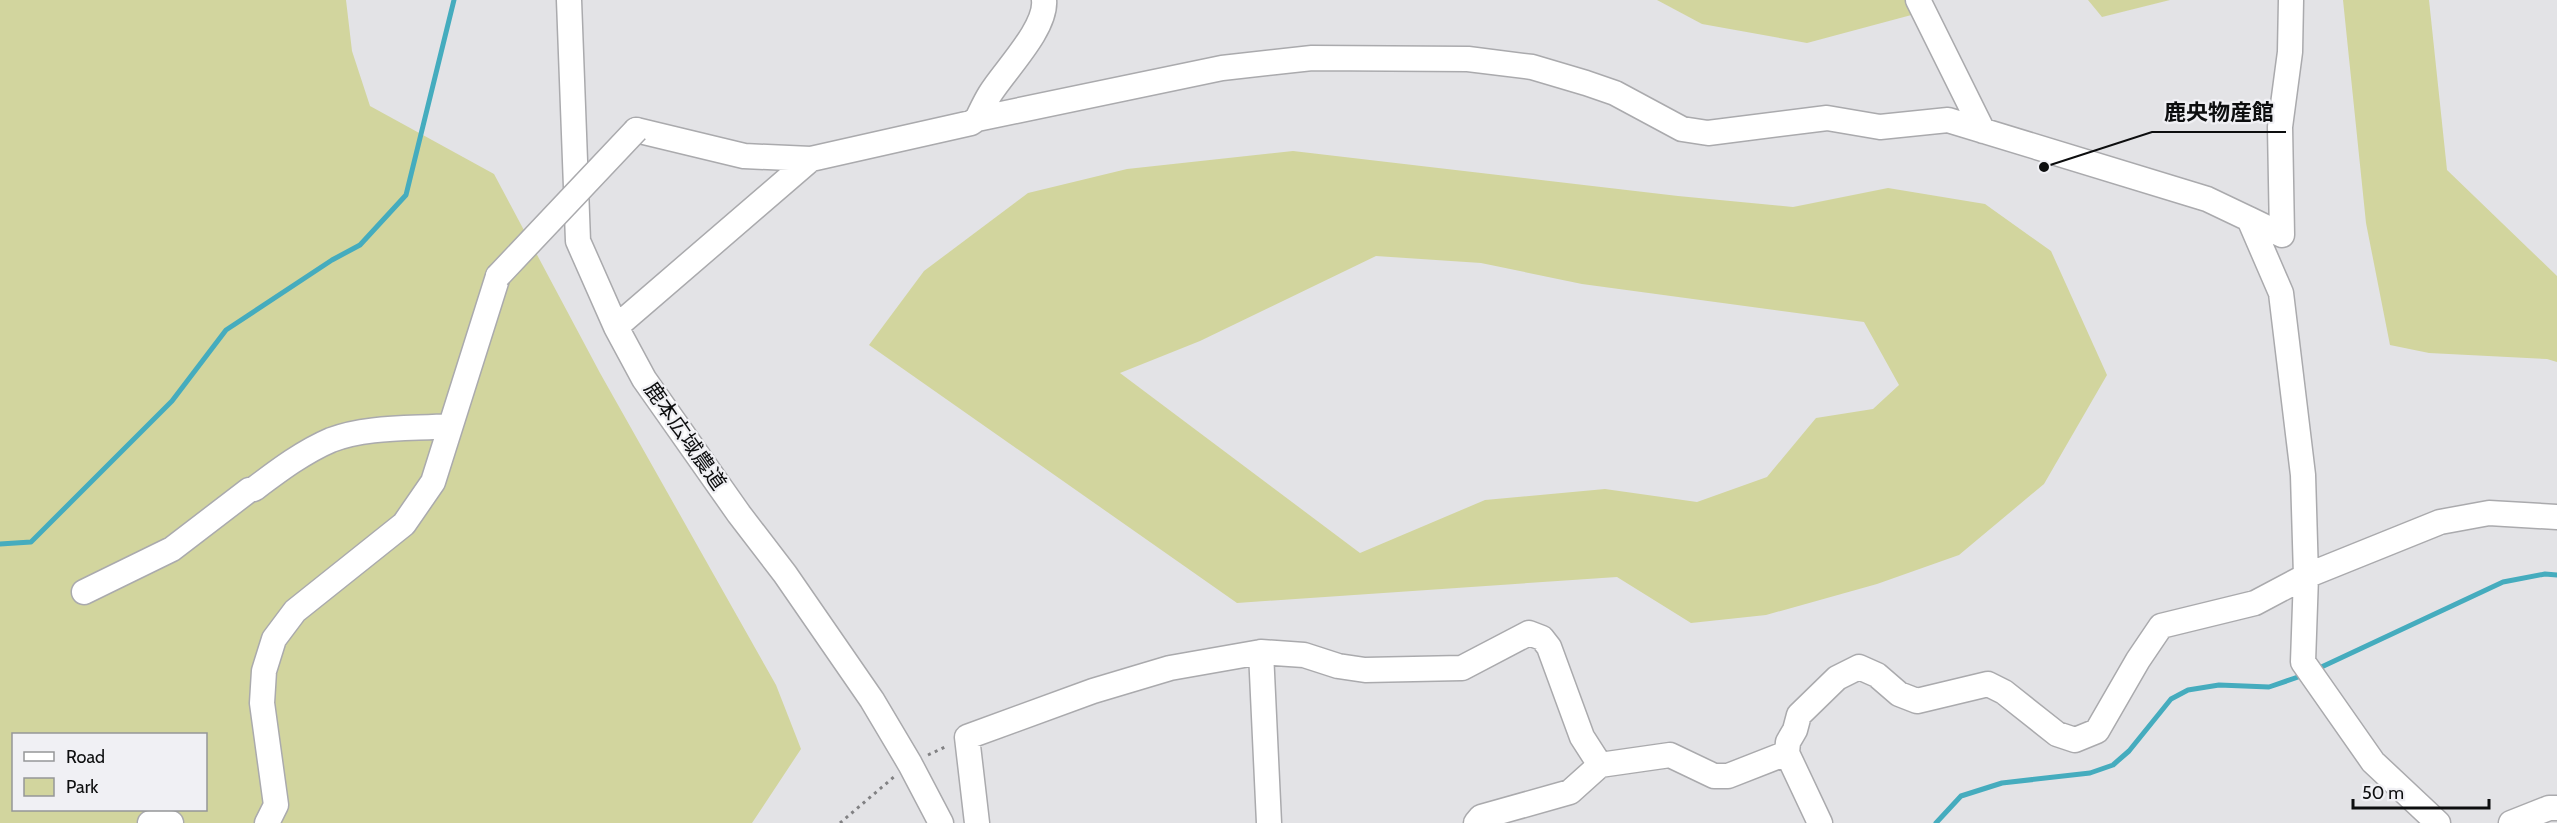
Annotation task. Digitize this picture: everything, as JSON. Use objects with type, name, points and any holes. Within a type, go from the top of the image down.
[{"type":"street","name":"鹿本広域農道","points":[[569,0],[578,242],[616,327],[644,379],[792,584],[872,700],[910,764],[941,823]]},
{"type":"street","points":[[977,119],[988,96],[1040,23],[1045,7],[1044,0]]},
{"type":"street","points":[[1918,0],[1983,131]]},
{"type":"street","points":[[267,823],[276,805],[262,703],[264,671],[274,639],[295,611],[404,524],[433,482],[498,276],[636,130],[744,156],[811,159],[971,123],[977,119],[1222,68],[1324,58],[1468,58],[1532,67],[1615,93],[1682,129],[1708,133],[1827,118],[1880,127],[1948,120],[2207,199],[2282,235],[2280,127],[2290,52],[2291,0]]},
{"type":"street","points":[[616,327],[811,159]]},
{"type":"street","points":[[2249,219],[2281,293],[2303,475],[2306,576],[2303,662],[2373,762],[2438,823]]},
{"type":"street","points":[[84,592],[172,549],[249,490],[254,489],[294,460],[332,440],[363,433],[450,426]]},
{"type":"street","points":[[1820,823],[1787,753],[1788,742],[1795,730],[1799,715],[1837,678],[1859,667],[1877,675],[1899,694],[1917,701],[1988,684],[2004,692],[2057,734],[2075,740],[2097,731],[2138,660],[2161,626],[2255,603],[2306,576],[2440,522],[2489,513],[2557,517]]},
{"type":"street","points":[[977,823],[967,737],[1094,691],[1170,668],[1261,652],[1304,655],[1338,666],[1365,670],[1462,668],[1529,633],[1542,638],[1549,647],[1582,737],[1600,765]]},
{"type":"street","points":[[1261,652],[1269,823]]},
{"type":"street","points":[[1476,823],[1481,817],[1570,792],[1600,765],[1670,755],[1714,776],[1728,776],[1787,753]]},
{"type":"street","points":[[2511,823],[2549,808],[2557,808]]},
{"type":"street","points":[[150,823],[171,823]]},
{"type":"path","points":[[840,823],[910,764],[967,737]]},
{"type":"green space","points":[[0,0],[346,0],[352,51],[370,106],[494,174],[600,373],[776,685],[801,749],[752,823],[0,823]]},
{"type":"green space","points":[[1657,0],[1926,0],[1930,10],[1807,43],[1702,24]]},
{"type":"green space","points":[[2088,0],[2170,0],[2102,17]]},
{"type":"green space","points":[[2343,0],[2429,0],[2447,170],[2557,276],[2557,362],[2547,359],[2429,353],[2390,345],[2366,223]]},
{"type":"green space","points":[[1293,151],[1678,196],[1793,207],[1888,188],[1985,204],[2051,251],[2107,375],[2044,484],[1959,555],[1877,584],[1766,615],[1691,623],[1617,577],[1237,603],[869,345],[924,271],[1028,193],[1127,169]],"holes":[[[1376,256],[1481,263],[1582,284],[1864,322],[1899,385],[1873,409],[1816,418],[1767,477],[1697,502],[1605,489],[1485,500],[1360,553],[1120,373],[1200,341]]]},
{"type":"waterway","points":[[0,544],[31,542],[172,401],[226,330],[332,260],[360,245],[406,195],[454,0]]},
{"type":"waterway","points":[[2315,670],[2503,582],[2545,574],[2557,575]]},
{"type":"waterway","points":[[1936,823],[1961,796],[2002,783],[2090,773],[2113,765],[2129,751],[2171,699],[2188,690],[2219,685],[2269,687],[2304,675]]},
{"type":"place","name":"鹿央物産館","points":[[2044,167]]}]
